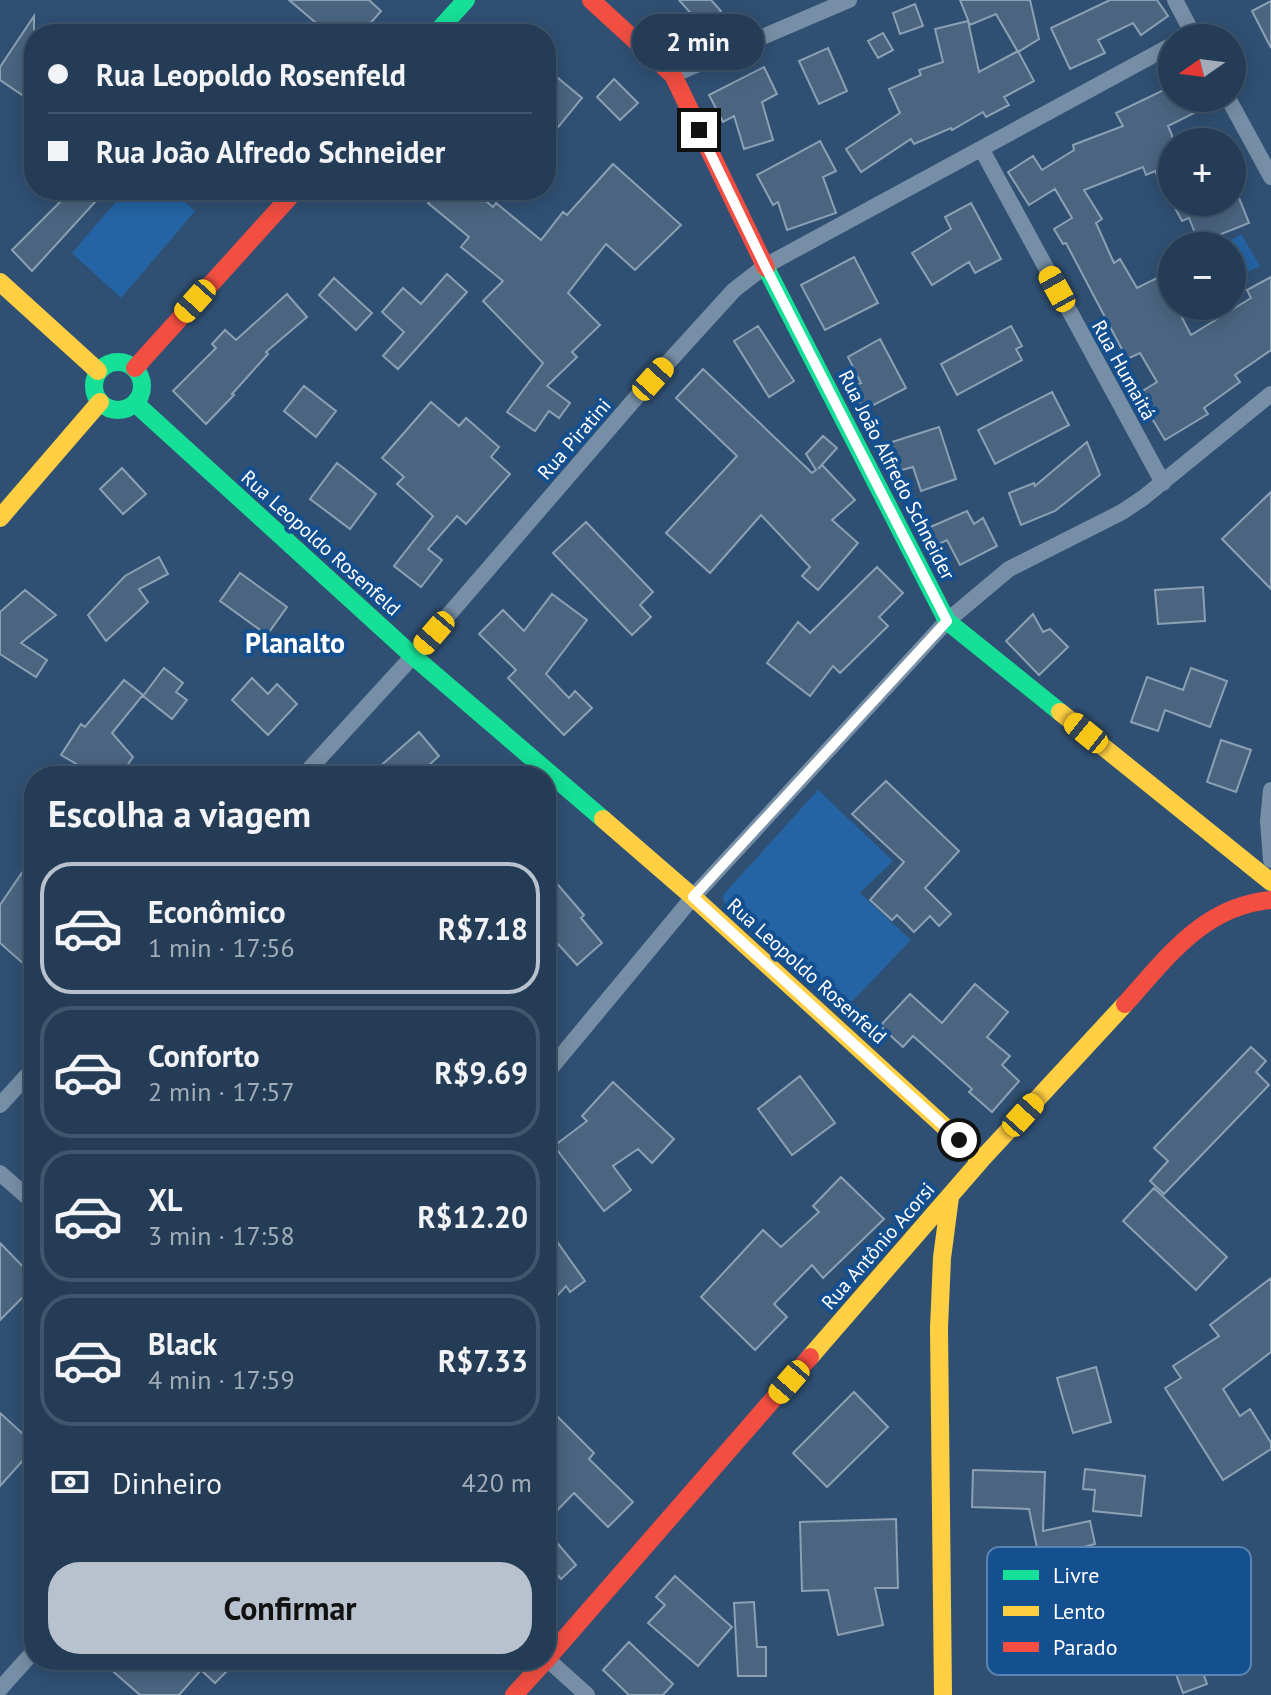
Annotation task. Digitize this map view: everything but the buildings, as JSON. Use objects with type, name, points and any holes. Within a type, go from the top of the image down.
[{"type":"street","points":[[444,24],[466,0]]},
{"type":"street","name":"Rua João Alfredo Schneider","points":[[591,0],[673,75],[765,266],[947,621],[1271,882]]},
{"type":"street","points":[[673,75],[849,0]]},
{"type":"street","points":[[1175,0],[1185,24]]},
{"type":"street","name":"Rua Piratini","points":[[312,766],[413,656],[634,400],[734,290],[765,266],[1158,53]]},
{"type":"street","points":[[1236,112],[1271,177]]},
{"type":"street","name":"Rua Humaitá","points":[[982,150],[1163,483]]},
{"type":"street","points":[[135,368],[287,200]]},
{"type":"street","points":[[0,282],[98,371]]},
{"type":"street","points":[[112,362],[128,363],[135,368],[142,382],[135,403],[121,410],[113,410],[100,402],[93,387],[98,371],[112,362]]},
{"type":"street","points":[[556,1062],[693,897],[947,621],[1009,569],[1122,512],[1163,483],[1271,394]]},
{"type":"street","points":[[0,518],[100,402]]},
{"type":"street","name":"Rua Leopoldo Rosenfeld","points":[[135,403],[413,656],[541,766]]},
{"type":"street","name":"Rua Leopoldo Rosenfeld","points":[[556,779],[693,897],[981,1160]]},
{"type":"street","points":[[1271,790],[1268,821],[1271,860]]},
{"type":"street","name":"Rua Antônio Acorsi","points":[[556,1648],[981,1160],[1190,933],[1214,916],[1271,900]]},
{"type":"street","points":[[0,1105],[24,1079]]},
{"type":"street","points":[[0,1173],[24,1194]]},
{"type":"street","points":[[943,1695],[939,1328],[942,1258],[950,1197]]},
{"type":"street","points":[[0,1689],[24,1662]]},
{"type":"street","points":[[556,1668],[587,1695]]},
{"type":"street","name":"Rua Antônio Acorsi","points":[[514,1695],[536,1670]]},
{"type":"shaded area","points":[[117,200],[183,200],[195,211],[121,298],[72,253]]},
{"type":"shaded area","points":[[1246,242],[1260,266],[1246,273]]},
{"type":"shaded area","points":[[818,790],[893,861],[860,893],[911,940],[842,1012],[726,910],[723,895]]},
{"type":"traffic: fast","points":[[444,24],[466,0]]},
{"type":"traffic: fast","points":[[766,268],[947,621],[1060,712]]},
{"type":"traffic: fast","points":[[118,362],[135,369],[142,386],[135,403],[118,410],[101,403],[94,386],[101,369],[118,362]]},
{"type":"traffic: fast","points":[[135,403],[413,656],[541,766]]},
{"type":"traffic: fast","points":[[556,779],[603,819]]},
{"type":"traffic: slow","points":[[0,282],[98,371]]},
{"type":"traffic: slow","points":[[0,518],[100,402]]},
{"type":"traffic: slow","points":[[1060,712],[1271,882]]},
{"type":"traffic: slow","points":[[603,819],[981,1160]]},
{"type":"traffic: slow","points":[[810,1357],[981,1160],[1125,1004]]},
{"type":"traffic: slow","points":[[943,1695],[939,1328],[942,1258],[950,1197]]},
{"type":"traffic: jam","points":[[591,0],[673,75],[766,268]]},
{"type":"traffic: jam","points":[[135,368],[287,200]]},
{"type":"traffic: jam","points":[[1125,1004],[1172,952],[1206,923],[1247,904],[1271,900]]},
{"type":"traffic: jam","points":[[556,1649],[810,1357]]},
{"type":"traffic: jam","points":[[514,1695],[537,1670]]},
{"type":"district","name":"Planalto","points":[[295,642]]},
{"type":"route","points":[[699,130],[765,266],[947,621],[693,897],[959,1140]]}]
